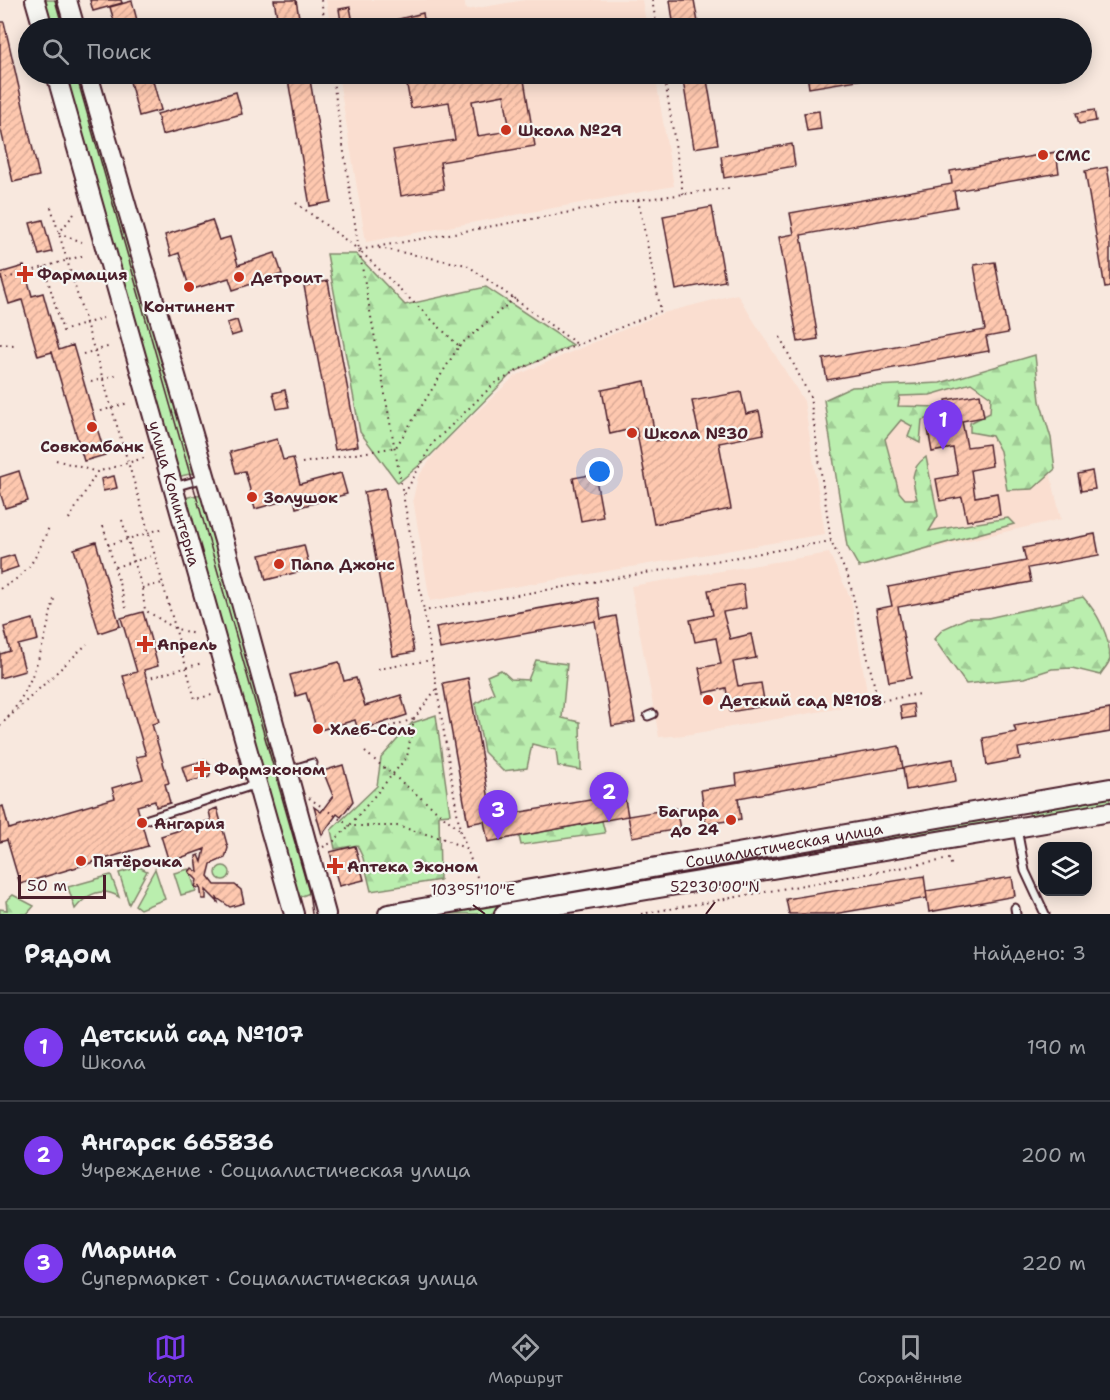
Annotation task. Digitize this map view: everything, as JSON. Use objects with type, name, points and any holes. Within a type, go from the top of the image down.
[{"type":"street","points":[[35,0],[41,18]]},
{"type":"street","points":[[67,0],[72,18]]},
{"type":"street","name":"улица Коминтерна","points":[[59,84],[294,914]]},
{"type":"street","name":"улица Коминтерна","points":[[91,84],[205,478],[326,914]]},
{"type":"street","name":"Социалистическая улица","points":[[388,914],[1110,788]]},
{"type":"street","name":"Социалистическая улица","points":[[504,914],[1110,812]]},
{"type":"lane","points":[[174,487],[205,478]]},
{"type":"lane","points":[[287,771],[313,763]]},
{"type":"lane","points":[[148,819],[256,784]]},
{"type":"lane","points":[[1017,829],[1025,871],[1045,914]]},
{"type":"lane","points":[[1014,857],[1022,856]]},
{"type":"path","points":[[321,0],[324,18]]},
{"type":"path","points":[[652,0],[655,18]]},
{"type":"path","points":[[334,84],[359,250],[396,447],[460,830],[477,877]]},
{"type":"path","points":[[666,84],[683,194]]},
{"type":"path","points":[[359,250],[638,200],[731,188]]},
{"type":"path","points":[[404,495],[432,444],[494,384],[528,365],[662,311],[638,200]]},
{"type":"path","points":[[296,203],[359,250],[459,346]]},
{"type":"path","points":[[51,207],[149,533],[195,699],[212,695]]},
{"type":"path","points":[[59,234],[74,214]]},
{"type":"path","points":[[59,234],[82,242]]},
{"type":"path","points":[[377,247],[467,265],[577,344]]},
{"type":"path","points":[[0,280],[85,255]]},
{"type":"path","points":[[44,267],[63,332],[103,318]]},
{"type":"path","points":[[303,463],[396,447],[459,346],[515,298]]},
{"type":"path","points":[[780,336],[810,397],[831,542],[849,579],[878,701],[921,694]]},
{"type":"path","points":[[0,344],[15,345]]},
{"type":"path","points":[[83,354],[111,346]]},
{"type":"path","points":[[91,382],[119,374]]},
{"type":"path","points":[[101,411],[128,403]]},
{"type":"path","points":[[56,460],[98,472],[144,458]]},
{"type":"path","points":[[69,519],[98,472]]},
{"type":"path","points":[[122,520],[142,588],[145,610],[176,628],[194,634]]},
{"type":"path","points":[[0,589],[24,575],[34,560],[50,525]]},
{"type":"path","points":[[103,526],[126,608]]},
{"type":"path","points":[[108,545],[164,528]]},
{"type":"path","points":[[424,611],[831,542]]},
{"type":"path","points":[[114,567],[155,555]]},
{"type":"path","points":[[142,588],[163,583]]},
{"type":"path","points":[[0,726],[26,688],[35,668],[43,647],[54,599]]},
{"type":"path","points":[[3,722],[87,644]]},
{"type":"path","points":[[378,669],[432,660]]},
{"type":"path","points":[[146,679],[202,663]]},
{"type":"path","points":[[322,847],[333,842],[350,826],[407,757],[414,719],[437,688]]},
{"type":"path","points":[[360,736],[414,719]]},
{"type":"path","points":[[365,752],[460,830]]},
{"type":"path","points":[[309,798],[350,826],[397,826],[444,839],[467,849]]},
{"type":"path","points":[[641,914],[950,859],[952,869]]},
{"type":"shaded area","points":[[326,0],[464,0],[466,10],[525,0],[642,0],[645,18],[329,18]]},
{"type":"shaded area","name":"Школа №29","points":[[340,84],[657,84],[674,186],[366,242]]},
{"type":"shaded area","name":"Школа №30","points":[[737,294],[804,401],[825,534],[430,601],[413,499],[418,477],[438,449],[515,376],[663,313]]},
{"type":"shaded area","points":[[1025,364],[1061,519],[866,564],[831,409]]},
{"type":"shaded area","points":[[829,553],[851,599],[869,703],[685,735],[659,737],[631,586]]},
{"type":"green space","points":[[41,0],[60,0],[65,18],[46,18]]},
{"type":"green space","points":[[65,84],[84,84],[194,473],[177,477]]},
{"type":"green space","points":[[327,254],[356,254],[405,305],[486,287],[573,345],[512,373],[428,458],[398,483],[360,432]]},
{"type":"green space","points":[[1035,355],[1040,401],[1051,438],[1055,469],[1033,489],[1007,490],[1000,451],[992,436],[970,432],[970,423],[990,413],[991,397],[971,383],[930,395],[900,396],[898,406],[940,407],[941,416],[922,420],[920,443],[908,437],[912,426],[901,420],[885,439],[899,492],[905,499],[917,499],[914,471],[926,457],[938,516],[929,531],[1008,518],[1014,524],[859,567],[847,546],[824,400],[852,387],[940,383]]},
{"type":"green space","points":[[202,494],[315,891],[297,898],[184,498]]},
{"type":"green space","points":[[1083,597],[1098,617],[1108,642],[1110,659],[1100,675],[1072,668],[1052,669],[1024,678],[966,684],[934,639],[943,629],[967,618],[988,618]]},
{"type":"green space","points":[[536,660],[567,664],[562,718],[580,722],[581,770],[558,766],[556,750],[532,744],[527,768],[503,771],[484,752],[475,704],[494,693],[487,676],[501,670],[511,679],[528,680]]},
{"type":"green space","points":[[436,715],[450,814],[439,815],[440,880],[371,891],[363,858],[357,845],[335,849],[331,830],[377,786],[381,758],[412,723]]},
{"type":"green space","points":[[1110,796],[1110,804],[1030,818],[1029,811]]},
{"type":"green space","points":[[1011,814],[1012,821],[710,873],[710,867]]},
{"type":"green space","points":[[602,821],[605,833],[521,845],[519,836]]},
{"type":"green space","points":[[220,866],[226,866],[230,873],[226,880],[220,880],[216,876],[216,870]]},
{"type":"green space","points":[[139,867],[147,871],[129,904],[119,873]]},
{"type":"green space","points":[[155,869],[165,899],[140,909],[135,905]]},
{"type":"green space","points":[[189,869],[196,891],[181,895],[174,873]]},
{"type":"green space","points":[[691,870],[692,876],[497,914],[443,914]]},
{"type":"green space","points":[[111,875],[119,897],[106,892],[95,893],[84,899],[75,909],[68,887]]},
{"type":"green space","points":[[13,895],[34,906],[27,914],[0,914],[0,909],[7,910],[6,901]]},
{"type":"building","points":[[90,0],[121,0],[122,3],[93,11]]},
{"type":"building","points":[[274,0],[296,0],[299,18],[277,18]]},
{"type":"building","points":[[670,0],[694,0],[697,18],[673,18]]},
{"type":"building","points":[[132,1],[136,18],[113,18],[110,7]]},
{"type":"building","points":[[350,7],[352,18],[340,18],[339,9]]},
{"type":"building","points":[[423,13],[424,18],[403,18]]},
{"type":"building","points":[[0,22],[4,22],[39,176],[13,182],[0,126]]},
{"type":"building","points":[[131,84],[154,84],[161,110],[139,116]]},
{"type":"building","points":[[289,84],[311,84],[331,202],[310,206]]},
{"type":"building","points":[[407,84],[525,84],[535,146],[440,162],[444,189],[401,196],[393,150],[455,140],[449,102],[411,108]],"holes":[[[504,95],[510,131],[478,136],[472,101]]]},
{"type":"building","points":[[684,84],[708,84],[718,144],[694,148]]},
{"type":"building","points":[[808,84],[833,84],[809,88]]},
{"type":"building","points":[[236,92],[242,114],[162,135],[157,114]]},
{"type":"building","points":[[1094,110],[1096,121],[1079,124],[1076,113]]},
{"type":"building","points":[[819,111],[821,129],[807,131],[804,113]]},
{"type":"building","points":[[792,144],[795,166],[724,178],[721,156]]},
{"type":"building","points":[[1056,152],[1059,173],[954,191],[957,207],[801,235],[818,339],[798,342],[779,237],[794,234],[790,213],[952,184],[950,171]]},
{"type":"building","points":[[1107,167],[1110,184],[1110,287],[1105,288],[1085,171]]},
{"type":"building","points":[[712,207],[725,281],[676,290],[663,216]]},
{"type":"building","points":[[43,220],[52,252],[39,255],[30,223]]},
{"type":"building","points":[[212,220],[219,240],[230,237],[238,265],[275,253],[282,274],[233,290],[229,278],[190,290],[179,253],[171,256],[165,235]]},
{"type":"building","points":[[995,262],[1008,333],[986,337],[989,351],[827,380],[823,359],[985,330],[974,265]]},
{"type":"building","points":[[24,266],[32,296],[43,293],[59,350],[73,345],[105,455],[84,461],[52,352],[38,356],[22,300],[9,304],[0,273]]},
{"type":"building","points":[[328,281],[358,446],[335,450],[304,286]]},
{"type":"building","points":[[237,320],[241,333],[231,336],[227,323]]},
{"type":"building","points":[[645,381],[656,441],[699,434],[692,401],[741,392],[746,414],[759,411],[764,434],[719,443],[731,509],[654,524],[636,428],[610,434],[602,390]]},
{"type":"building","points":[[285,390],[289,407],[277,409],[273,393]]},
{"type":"building","points":[[980,394],[984,417],[962,421],[967,447],[989,444],[992,466],[971,470],[975,497],[997,493],[1000,515],[967,521],[962,497],[940,501],[936,479],[958,475],[953,448],[932,452],[928,429],[951,425],[946,400]]},
{"type":"building","points":[[277,439],[283,460],[293,458],[300,484],[341,473],[347,494],[296,508],[294,498],[255,509],[245,471],[236,473],[230,452]]},
{"type":"building","points":[[19,471],[28,501],[5,508],[0,492],[0,477]]},
{"type":"building","points":[[1092,471],[1095,489],[1081,491],[1078,474]]},
{"type":"building","points":[[595,474],[603,517],[581,521],[573,478]]},
{"type":"building","points":[[114,476],[117,488],[103,491],[101,479]]},
{"type":"building","points":[[385,488],[414,652],[393,656],[364,492]]},
{"type":"building","points":[[1095,534],[1099,555],[1028,568],[1031,582],[898,607],[911,678],[889,682],[876,609],[892,606],[888,587],[1026,561],[1023,548]]},
{"type":"building","points":[[96,542],[120,626],[99,633],[74,549]]},
{"type":"building","points":[[304,545],[310,569],[266,580],[260,555]]},
{"type":"building","points":[[14,555],[18,567],[0,573],[0,559]]},
{"type":"building","points":[[743,584],[746,608],[723,612],[730,639],[751,634],[756,658],[733,662],[738,686],[761,683],[765,706],[730,712],[726,688],[704,693],[699,668],[721,664],[716,638],[695,642],[690,620],[713,615],[708,590]]},
{"type":"building","points":[[598,598],[601,619],[616,616],[635,722],[612,726],[595,621],[440,649],[436,627]]},
{"type":"building","points":[[143,612],[158,666],[144,670],[159,722],[152,724],[169,783],[165,784],[170,803],[156,807],[155,801],[137,806],[148,846],[20,884],[7,840],[0,842],[0,807],[3,806],[9,829],[115,798],[112,788],[143,779],[136,757],[146,755],[123,676],[137,672],[121,618]]},
{"type":"building","points":[[33,619],[38,640],[18,645],[25,671],[0,678],[0,654],[10,651],[4,627]]},
{"type":"building","points":[[339,662],[344,681],[356,678],[365,706],[401,695],[407,715],[358,731],[355,720],[317,731],[306,693],[296,696],[290,675]]},
{"type":"building","points":[[468,678],[492,817],[624,794],[628,816],[488,842],[484,821],[468,824],[443,683]]},
{"type":"building","points":[[913,704],[915,717],[902,719],[900,706]]},
{"type":"building","points":[[1110,709],[1110,732],[1018,748],[1020,759],[987,765],[983,738],[1016,732],[1014,726]]},
{"type":"building","points":[[899,746],[903,768],[738,798],[741,819],[706,824],[701,790],[737,785],[736,774]]},
{"type":"building","points":[[953,759],[956,781],[906,790],[903,768]]},
{"type":"building","points":[[205,760],[212,767],[209,777],[187,782],[182,767]]},
{"type":"building","points":[[343,765],[353,801],[341,817],[337,814],[322,835],[314,807],[321,812],[333,796],[323,771]]},
{"type":"building","points":[[217,808],[228,848],[225,858],[211,864],[208,876],[215,885],[235,885],[241,890],[244,903],[230,907],[217,898],[218,902],[206,890],[206,899],[202,899],[200,885],[199,888],[195,887],[197,880],[189,872],[192,868],[198,872],[196,856],[199,855],[202,862],[205,849],[169,862],[161,836],[211,820],[209,811]]},
{"type":"building","points":[[676,808],[680,829],[632,837],[628,816]]},
{"type":"building","points":[[355,846],[364,880],[339,886],[330,852]]},
{"type":"building","points":[[924,876],[927,898],[834,914],[789,914],[786,899]]},
{"type":"building","points":[[1012,877],[1015,896],[929,912],[926,891]]},
{"type":"tram line","points":[[55,0],[60,18]]},
{"type":"tram line","points":[[79,84],[309,892],[312,914]]},
{"type":"place","name":"Школа №29","points":[[506,130]]},
{"type":"place","name":"СМС","points":[[1043,155]]},
{"type":"place","name":"Фармация","points":[[25,274]]},
{"type":"place","name":"Детроит","points":[[239,277]]},
{"type":"place","name":"Континент","points":[[189,287]]},
{"type":"place","name":"Совкомбанк","points":[[92,427]]},
{"type":"place","name":"Школа №30","points":[[632,433]]},
{"type":"place","name":"Детский сад №107","points":[[943,450]]},
{"type":"place","name":"Золушок","points":[[252,497]]},
{"type":"place","name":"Папа Джонс","points":[[279,564]]},
{"type":"place","name":"Апрель","points":[[145,644]]},
{"type":"place","name":"Детский сад №108","points":[[708,700]]},
{"type":"place","name":"Хлеб-Соль","points":[[318,729]]},
{"type":"place","name":"Фармэконом","points":[[202,769]]},
{"type":"place","name":"Багира до 24","points":[[731,820]]},
{"type":"place","name":"Ангарск 665836","points":[[609,822]]},
{"type":"place","name":"Ангария","points":[[142,823]]},
{"type":"place","name":"Марина","points":[[498,840]]},
{"type":"place","name":"Пятёрочка","points":[[81,861]]},
{"type":"place","name":"Аптека Эконом","points":[[335,866]]}]
